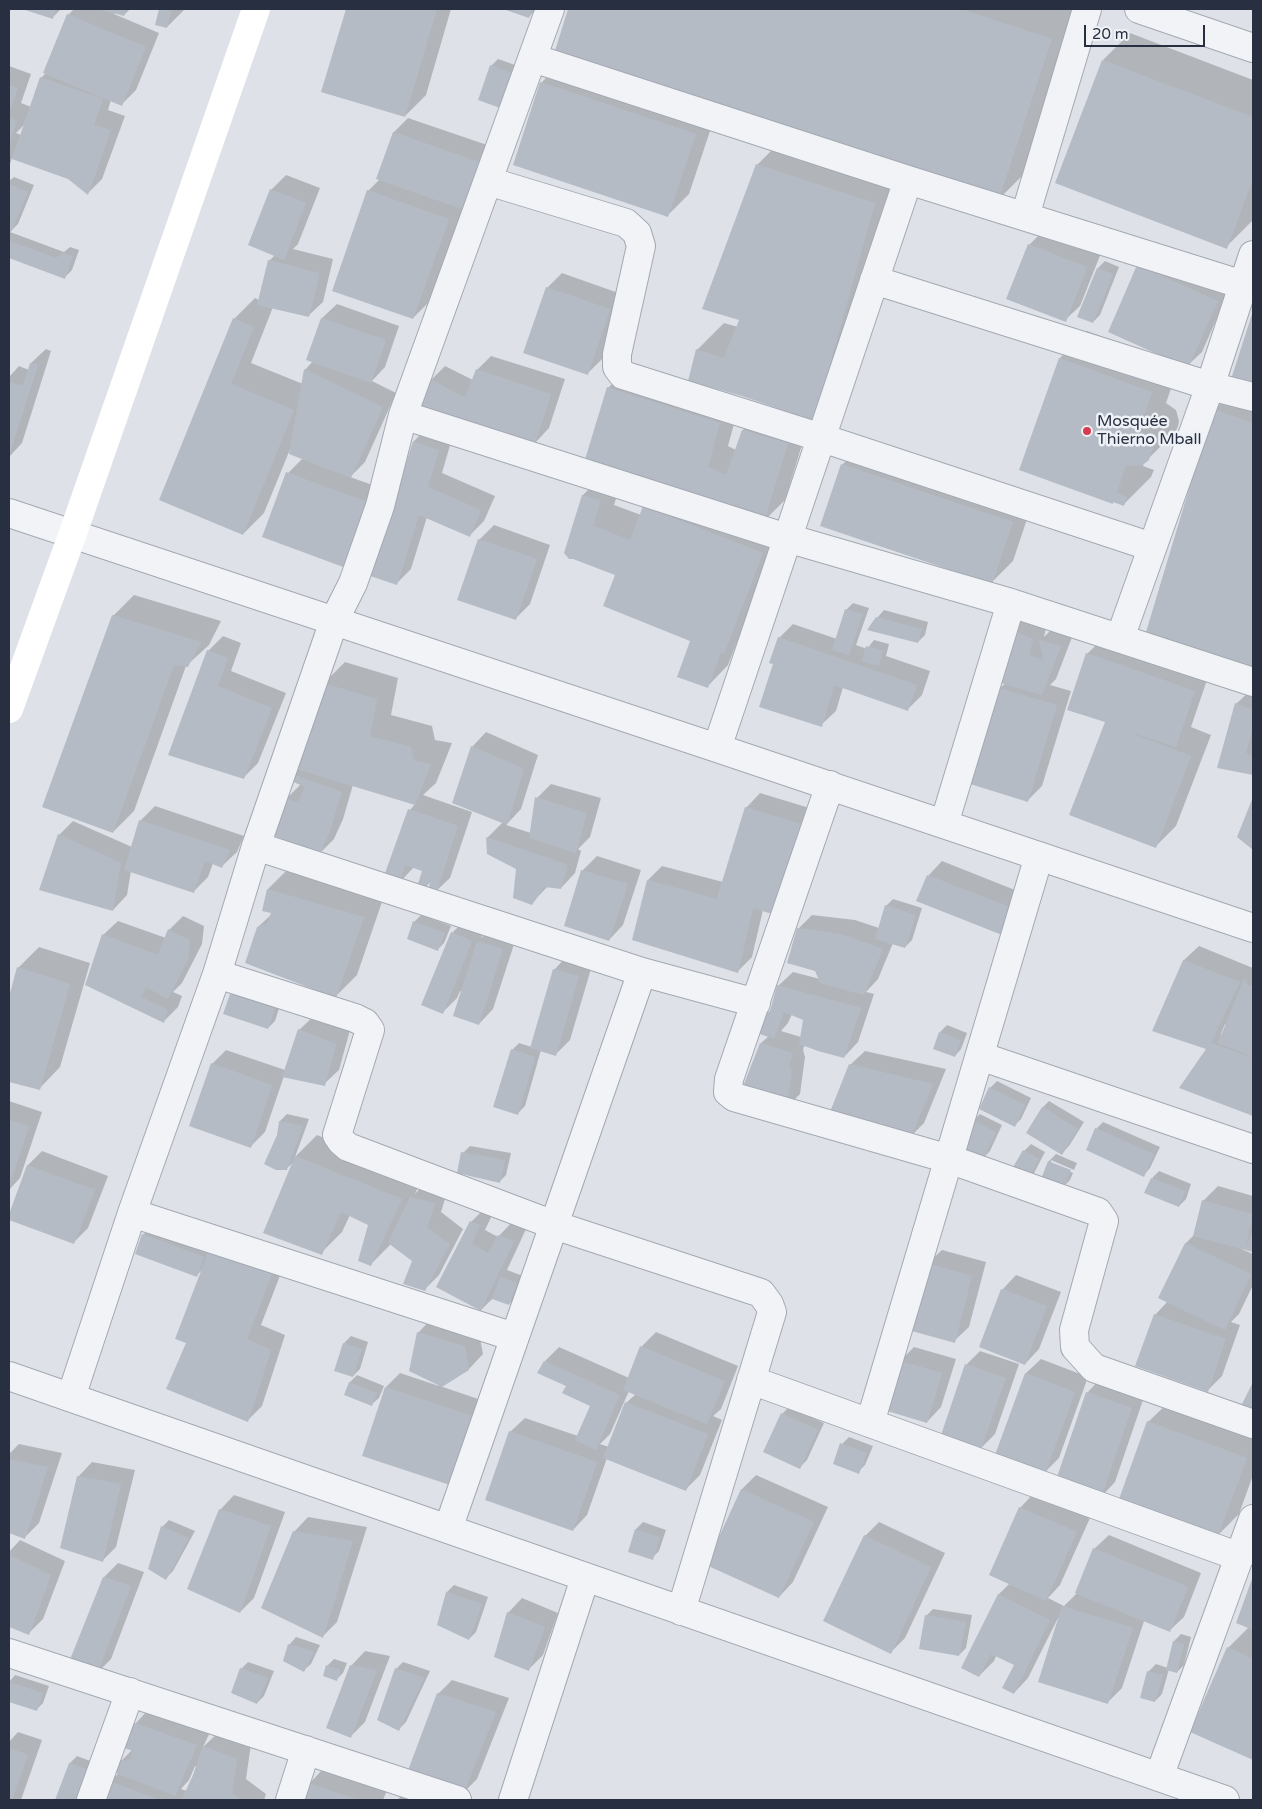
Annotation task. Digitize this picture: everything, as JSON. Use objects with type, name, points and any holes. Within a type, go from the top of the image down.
[{"type":"street","points":[[9,709],[73,533],[256,9]]},
{"type":"street","points":[[71,1397],[132,1213],[217,974],[256,846],[334,621],[353,583],[380,506],[403,415],[550,9]]},
{"type":"street","points":[[1025,216],[1087,9]]},
{"type":"street","points":[[1139,9],[1184,17],[1253,48]]},
{"type":"street","points":[[533,58],[908,180],[1248,286]]},
{"type":"street","points":[[717,748],[786,538],[822,438],[908,180]]},
{"type":"street","points":[[488,181],[626,223],[637,233],[642,246],[617,354],[617,367],[623,375],[822,438],[1152,547]]},
{"type":"street","points":[[1120,638],[1210,386],[1248,286],[1253,255]]},
{"type":"street","points":[[874,280],[1210,386],[1253,397]]},
{"type":"street","points":[[403,415],[786,538],[1011,603],[1253,682]]},
{"type":"street","points":[[9,513],[830,785],[1253,928]]},
{"type":"street","points":[[944,824],[1011,603]]},
{"type":"street","points":[[830,785],[729,1079],[728,1092],[734,1097],[949,1159],[1098,1212],[1104,1222],[1074,1330],[1075,1347],[1094,1368],[1253,1424]]},
{"type":"street","points":[[256,846],[642,972],[756,1003]]},
{"type":"street","points":[[870,1423],[1039,856]]},
{"type":"street","points":[[448,1529],[642,972]]},
{"type":"street","points":[[217,974],[355,1018],[365,1023],[370,1030],[337,1135],[348,1146],[554,1225],[761,1293],[772,1312],[682,1611]]},
{"type":"street","points":[[980,1056],[1253,1149]]},
{"type":"street","points":[[132,1213],[514,1337]]},
{"type":"street","points":[[9,1376],[1225,1800]]},
{"type":"street","points":[[751,1380],[1240,1557]]},
{"type":"street","points":[[1159,1777],[1253,1519]]},
{"type":"street","points":[[513,1800],[585,1578]]},
{"type":"street","points":[[9,1653],[457,1800]]},
{"type":"street","points":[[91,1800],[130,1692]]},
{"type":"street","points":[[290,1800],[306,1750]]},
{"type":"building","points":[[22,9],[56,9],[53,19]]},
{"type":"building","points":[[98,9],[126,9],[124,16]]},
{"type":"building","points":[[159,9],[172,9],[167,28],[155,25]]},
{"type":"building","points":[[346,9],[437,9],[405,117],[321,92]]},
{"type":"building","points":[[503,9],[532,9],[529,18]]},
{"type":"building","points":[[568,9],[961,9],[1052,39],[998,202],[554,54]]},
{"type":"building","points":[[67,14],[146,47],[122,106],[43,73]]},
{"type":"building","points":[[1102,60],[1253,117],[1253,178],[1227,249],[1055,183]]},
{"type":"building","points":[[490,65],[512,73],[500,108],[478,100]]},
{"type":"building","points":[[40,77],[103,99],[94,125],[111,130],[88,195],[68,179],[12,159]]},
{"type":"building","points":[[540,82],[696,134],[668,217],[513,165]]},
{"type":"building","points":[[9,85],[18,88],[9,113]]},
{"type":"building","points":[[9,118],[17,121],[9,143]]},
{"type":"building","points":[[393,132],[482,163],[465,210],[376,179]]},
{"type":"building","points":[[756,164],[875,203],[814,421],[742,396],[688,381],[696,349],[724,358],[739,320],[702,309]]},
{"type":"building","points":[[9,184],[28,192],[11,232],[9,231]]},
{"type":"building","points":[[270,189],[306,203],[284,260],[248,245]]},
{"type":"building","points":[[367,190],[449,219],[413,319],[332,291]]},
{"type":"building","points":[[9,241],[56,258],[62,253],[73,256],[65,279],[9,258]]},
{"type":"building","points":[[1028,244],[1087,267],[1066,322],[1006,299]]},
{"type":"building","points":[[268,260],[320,273],[309,317],[257,305]]},
{"type":"building","points":[[1137,265],[1218,301],[1188,368],[1108,332]]},
{"type":"building","points":[[1097,268],[1113,274],[1093,323],[1077,317]]},
{"type":"building","points":[[546,287],[610,309],[588,375],[523,353]]},
{"type":"building","points":[[1253,311],[1253,380],[1251,386],[1231,379]]},
{"type":"building","points":[[233,318],[254,327],[231,384],[294,410],[243,535],[159,500]]},
{"type":"building","points":[[321,318],[386,340],[371,383],[306,360]]},
{"type":"building","name":"Mosquée Thierno Mball","points":[[1059,358],[1152,392],[1139,430],[1149,437],[1153,448],[1149,460],[1144,464],[1138,466],[1126,465],[1117,493],[1127,497],[1124,506],[1113,502],[1113,504],[1019,470]]},
{"type":"building","points":[[30,363],[38,365],[9,456],[9,382],[23,386]]},
{"type":"building","points":[[304,369],[383,407],[351,478],[289,454]]},
{"type":"building","points":[[476,369],[551,394],[535,444],[419,409],[430,379],[465,398]]},
{"type":"building","points":[[607,387],[720,423],[708,467],[726,475],[742,430],[788,443],[764,522],[583,466]]},
{"type":"building","points":[[1213,409],[1253,423],[1253,670],[1146,632]]},
{"type":"building","points":[[413,441],[439,450],[428,487],[481,510],[470,537],[419,515],[397,585],[370,576]]},
{"type":"building","points":[[841,464],[1013,522],[992,584],[820,526]]},
{"type":"building","points":[[286,472],[378,506],[354,571],[262,537]]},
{"type":"building","points":[[582,495],[601,500],[593,526],[630,540],[643,506],[763,553],[724,654],[721,652],[708,688],[677,677],[690,641],[603,606],[615,575],[569,559],[564,553]]},
{"type":"building","points":[[478,539],[537,559],[516,620],[457,600]]},
{"type":"building","points":[[845,609],[863,614],[849,655],[832,650]]},
{"type":"building","points":[[112,615],[201,642],[188,667],[174,665],[113,833],[42,807]]},
{"type":"building","points":[[876,617],[922,629],[918,643],[867,630]]},
{"type":"building","points":[[1011,630],[1033,639],[1029,655],[1044,661],[1039,640],[1061,646],[1042,695],[997,682]]},
{"type":"building","points":[[778,637],[917,685],[908,711],[834,685],[822,727],[759,707],[773,664],[769,663]]},
{"type":"building","points":[[866,646],[883,651],[879,666],[862,661]]},
{"type":"building","points":[[207,650],[228,658],[218,686],[272,708],[244,779],[168,755]]},
{"type":"building","points":[[1086,653],[1195,691],[1176,747],[1118,728],[1191,756],[1156,848],[1069,815],[1105,722],[1067,710]]},
{"type":"building","points":[[323,683],[377,699],[370,736],[411,747],[414,761],[431,764],[415,805],[293,768]]},
{"type":"building","points":[[999,688],[1057,705],[1028,802],[970,784]]},
{"type":"building","points":[[1235,703],[1253,710],[1253,727],[1246,753],[1253,757],[1253,775],[1217,768]]},
{"type":"building","points":[[471,746],[524,769],[507,825],[452,803]]},
{"type":"building","points":[[292,774],[342,792],[329,834],[319,855],[268,833],[285,799],[298,802],[305,787],[291,781]]},
{"type":"building","points":[[535,797],[587,813],[576,853],[529,838]]},
{"type":"building","points":[[1253,797],[1253,850],[1237,837]]},
{"type":"building","points":[[745,807],[802,824],[775,915],[753,908],[738,973],[632,940],[647,880],[725,901],[717,898]]},
{"type":"building","points":[[408,809],[458,826],[436,894],[429,891],[430,878],[425,889],[417,887],[422,871],[405,865],[400,883],[384,876]]},
{"type":"building","points":[[139,820],[230,850],[222,868],[205,861],[194,893],[124,870]]},
{"type":"building","points":[[58,834],[121,863],[113,911],[39,890]]},
{"type":"building","points":[[486,837],[568,865],[561,889],[544,887],[532,905],[513,898],[516,869],[487,854]]},
{"type":"building","points":[[581,870],[628,884],[609,941],[564,926]]},
{"type":"building","points":[[927,875],[1012,908],[1002,935],[916,901]]},
{"type":"building","points":[[267,889],[364,917],[336,998],[245,963],[257,927],[267,924],[271,913],[262,911]]},
{"type":"building","points":[[885,905],[916,915],[905,948],[875,939]]},
{"type":"building","points":[[413,921],[445,933],[438,951],[407,939]]},
{"type":"building","points":[[797,928],[840,934],[883,949],[864,995],[820,983],[815,971],[787,963]]},
{"type":"building","points":[[168,929],[190,940],[188,959],[168,999],[146,987],[141,997],[168,1010],[164,1023],[85,985],[102,934],[158,955]]},
{"type":"building","points":[[451,932],[472,941],[443,1014],[421,1005]]},
{"type":"building","points":[[477,941],[503,949],[479,1025],[453,1016]]},
{"type":"building","points":[[1183,960],[1240,982],[1211,1043],[1253,1058],[1253,1116],[1179,1088],[1206,1049],[1152,1031]]},
{"type":"building","points":[[17,967],[70,984],[40,1090],[9,1082],[9,997]]},
{"type":"building","points":[[553,969],[579,976],[556,1056],[530,1048]]},
{"type":"building","points":[[1244,978],[1248,985],[1253,986],[1253,1057],[1218,1043]]},
{"type":"building","points":[[777,985],[861,1008],[844,1058],[799,1044],[803,1020],[784,1012],[774,1039],[757,1033],[762,1017],[770,1011]]},
{"type":"building","points":[[230,994],[275,1009],[268,1029],[223,1014]]},
{"type":"building","points":[[298,1029],[336,1044],[325,1086],[282,1077]]},
{"type":"building","points":[[939,1032],[961,1040],[955,1057],[933,1049]]},
{"type":"building","points":[[760,1043],[793,1053],[789,1065],[792,1072],[786,1110],[740,1094]]},
{"type":"building","points":[[511,1049],[535,1057],[518,1115],[493,1107]]},
{"type":"building","points":[[211,1063],[272,1085],[251,1148],[189,1126]]},
{"type":"building","points":[[849,1064],[933,1084],[910,1139],[828,1117]]},
{"type":"building","points":[[989,1087],[1025,1105],[1015,1127],[979,1109]]},
{"type":"building","points":[[1042,1107],[1078,1129],[1062,1155],[1026,1133]]},
{"type":"building","points":[[9,1120],[29,1126],[9,1186]]},
{"type":"building","points":[[972,1120],[996,1132],[983,1160],[959,1149]]},
{"type":"building","points":[[279,1121],[303,1126],[287,1170],[276,1170],[264,1164],[277,1135]]},
{"type":"building","points":[[1095,1128],[1154,1154],[1144,1177],[1086,1150]]},
{"type":"building","points":[[1023,1150],[1039,1159],[1026,1183],[1009,1174]]},
{"type":"building","points":[[461,1152],[505,1160],[500,1183],[457,1173]]},
{"type":"building","points":[[295,1156],[402,1199],[371,1266],[358,1261],[368,1225],[341,1212],[322,1255],[263,1233]]},
{"type":"building","points":[[1048,1161],[1071,1170],[1063,1188],[1041,1179]]},
{"type":"building","points":[[27,1165],[95,1190],[74,1244],[9,1220],[9,1214]]},
{"type":"building","points":[[1151,1178],[1185,1191],[1179,1207],[1144,1193]]},
{"type":"building","points":[[410,1197],[435,1203],[427,1227],[450,1244],[425,1291],[403,1284],[412,1261],[388,1243]]},
{"type":"building","points":[[1202,1200],[1253,1214],[1245,1250],[1193,1236]]},
{"type":"building","points":[[470,1221],[480,1225],[472,1244],[488,1253],[498,1235],[514,1241],[481,1311],[436,1287]]},
{"type":"building","points":[[1253,1231],[1253,1252],[1245,1250]]},
{"type":"building","points":[[142,1234],[204,1257],[197,1277],[135,1254]]},
{"type":"building","points":[[1185,1243],[1251,1274],[1225,1330],[1158,1298]]},
{"type":"building","points":[[209,1250],[272,1274],[247,1339],[271,1350],[248,1422],[166,1389],[186,1343],[175,1339]]},
{"type":"building","points":[[926,1263],[972,1276],[955,1343],[908,1330]]},
{"type":"building","points":[[500,1277],[517,1283],[509,1305],[492,1299]]},
{"type":"building","points":[[1001,1289],[1047,1306],[1025,1365],[979,1347]]},
{"type":"building","points":[[1154,1314],[1226,1339],[1208,1392],[1135,1366]]},
{"type":"building","points":[[417,1332],[465,1346],[469,1370],[442,1387],[409,1371]]},
{"type":"building","points":[[343,1343],[362,1349],[353,1377],[334,1371]]},
{"type":"building","points":[[640,1346],[725,1381],[707,1424],[623,1390]]},
{"type":"building","points":[[544,1361],[620,1395],[596,1450],[575,1440],[590,1406],[562,1393],[566,1386],[537,1373]]},
{"type":"building","points":[[899,1361],[942,1373],[927,1423],[884,1410]]},
{"type":"building","points":[[965,1364],[1006,1378],[981,1449],[941,1435]]},
{"type":"building","points":[[1025,1373],[1075,1392],[1045,1474],[995,1455]]},
{"type":"building","points":[[349,1382],[377,1393],[372,1406],[344,1395]]},
{"type":"building","points":[[1253,1385],[1253,1415],[1240,1408]]},
{"type":"building","points":[[385,1387],[476,1417],[453,1486],[362,1456]]},
{"type":"building","points":[[1086,1392],[1132,1408],[1101,1498],[1055,1483]]},
{"type":"building","points":[[625,1402],[708,1434],[686,1491],[603,1458]]},
{"type":"building","points":[[781,1413],[818,1430],[800,1469],[763,1452]]},
{"type":"building","points":[[1147,1421],[1247,1458],[1218,1536],[1119,1499]]},
{"type":"building","points":[[509,1431],[597,1462],[573,1531],[485,1500]]},
{"type":"building","points":[[840,1443],[867,1453],[859,1474],[833,1464]]},
{"type":"building","points":[[9,1459],[48,1467],[25,1539],[9,1533]]},
{"type":"building","points":[[77,1476],[121,1484],[103,1562],[60,1548]]},
{"type":"building","points":[[741,1489],[814,1522],[779,1598],[706,1565]]},
{"type":"building","points":[[1019,1507],[1077,1532],[1046,1601],[989,1575]]},
{"type":"building","points":[[219,1509],[271,1526],[240,1613],[187,1589]]},
{"type":"building","points":[[161,1526],[189,1538],[166,1580],[148,1569]]},
{"type":"building","points":[[635,1529],[660,1537],[653,1560],[628,1552]]},
{"type":"building","points":[[293,1531],[353,1541],[323,1638],[261,1608]]},
{"type":"building","points":[[864,1535],[931,1567],[891,1654],[823,1621]]},
{"type":"building","points":[[1093,1548],[1188,1587],[1170,1632],[1075,1593]]},
{"type":"building","points":[[9,1555],[51,1575],[29,1635],[9,1627]]},
{"type":"building","points":[[1253,1576],[1253,1630],[1236,1623]]},
{"type":"building","points":[[103,1577],[131,1586],[97,1674],[69,1662]]},
{"type":"building","points":[[446,1592],[482,1604],[469,1640],[437,1625]]},
{"type":"building","points":[[998,1594],[1050,1620],[1014,1694],[1002,1688],[1014,1665],[991,1654],[979,1677],[961,1668]]},
{"type":"building","points":[[1062,1606],[1133,1628],[1108,1704],[1038,1682]]},
{"type":"building","points":[[507,1612],[545,1627],[529,1671],[494,1657]]},
{"type":"building","points":[[925,1615],[966,1622],[959,1656],[919,1649]]},
{"type":"building","points":[[1173,1641],[1184,1644],[1177,1673],[1166,1670]]},
{"type":"building","points":[[288,1644],[314,1652],[304,1672],[283,1661]]},
{"type":"building","points":[[1227,1647],[1253,1659],[1253,1760],[1190,1732]]},
{"type":"building","points":[[326,1665],[341,1670],[337,1681],[323,1676]]},
{"type":"building","points":[[350,1665],[377,1670],[351,1738],[326,1728]]},
{"type":"building","points":[[240,1668],[268,1678],[257,1704],[231,1693]]},
{"type":"building","points":[[395,1668],[424,1678],[399,1731],[377,1720]]},
{"type":"building","points":[[1147,1671],[1163,1675],[1155,1702],[1140,1698]]},
{"type":"building","points":[[9,1682],[43,1693],[37,1711],[9,1702]]},
{"type":"building","points":[[437,1693],[496,1712],[463,1795],[407,1773]]},
{"type":"building","points":[[134,1723],[197,1745],[175,1796],[116,1773],[120,1760],[130,1759],[133,1751],[124,1748]]},
{"type":"building","points":[[203,1746],[237,1759],[232,1794],[241,1800],[182,1799]]},
{"type":"building","points":[[9,1748],[28,1755],[12,1800],[9,1800]]},
{"type":"building","points":[[69,1763],[94,1772],[85,1800],[55,1800]]},
{"type":"building","points":[[109,1781],[160,1800],[102,1800]]},
{"type":"building","points":[[308,1783],[359,1800],[301,1800]]},
{"type":"place","name":"Mosquée Thierno Mball","points":[[1087,431]]}]
